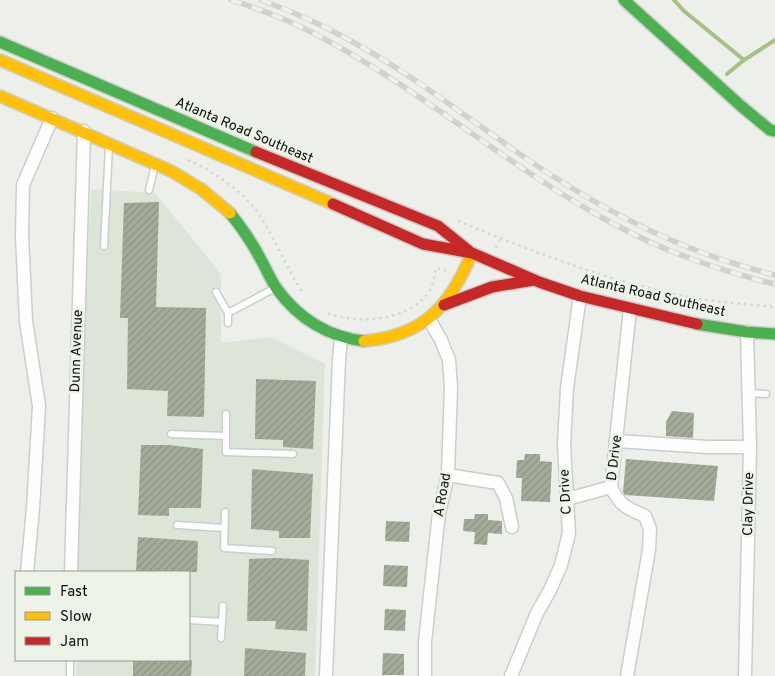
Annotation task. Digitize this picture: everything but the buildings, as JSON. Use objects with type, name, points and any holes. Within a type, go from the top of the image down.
[{"type":"main road","points":[[624,0],[741,106],[770,130],[775,131]]},
{"type":"main road","name":"Atlanta Road Southeast","points":[[0,42],[307,174],[438,226],[472,253]]},
{"type":"main road","name":"Atlanta Road Southeast","points":[[0,60],[274,177],[422,244],[472,253],[534,280],[580,296],[630,309],[688,322],[747,332],[775,334]]},
{"type":"main road","points":[[0,96],[156,163],[197,186],[228,211],[252,244],[276,288],[290,304],[323,332],[341,338],[366,341],[387,338],[412,329],[429,318],[444,305],[460,283],[472,253]]},
{"type":"main road","points":[[444,305],[492,287],[534,280]]},
{"type":"street","points":[[27,571],[39,406],[26,321],[22,236],[23,185],[52,118]]},
{"type":"street","name":"Dunn Avenue","points":[[71,571],[84,131]]},
{"type":"street","name":"C Drive","points":[[511,676],[537,613],[550,590],[561,564],[569,534],[564,445],[567,388],[580,296]]},
{"type":"street","name":"D Drive","points":[[627,676],[649,550],[650,529],[645,516],[626,508],[617,500],[611,487],[630,309]]},
{"type":"street","name":"A Road","points":[[425,676],[425,642],[439,513],[448,476],[451,387],[448,360],[441,340],[429,318]]},
{"type":"street","name":"Clay Drive","points":[[745,676],[750,447],[747,332]]},
{"type":"street","points":[[326,676],[338,360],[341,338]]},
{"type":"street","points":[[617,441],[707,447],[750,447]]},
{"type":"street","points":[[448,476],[498,483],[506,498],[512,526]]},
{"type":"street","points":[[567,499],[611,487]]},
{"type":"lane","points":[[104,246],[109,142]]},
{"type":"lane","points":[[149,190],[156,163]]},
{"type":"lane","points":[[228,313],[276,288]]},
{"type":"lane","points":[[216,292],[228,313],[228,324]]},
{"type":"lane","points":[[749,393],[766,394]]},
{"type":"lane","points":[[226,414],[226,452],[293,454]]},
{"type":"lane","points":[[170,434],[226,436]]},
{"type":"lane","points":[[225,512],[224,548],[272,551]]},
{"type":"lane","points":[[177,525],[224,528]]},
{"type":"lane","points":[[222,638],[223,606]]},
{"type":"lane","points":[[190,620],[222,622]]},
{"type":"lane","points":[[70,661],[70,676]]},
{"type":"shaded area","points":[[91,189],[155,193],[221,274],[221,343],[271,337],[325,364],[315,676],[76,676],[76,661],[190,661],[190,571],[78,571],[81,391]]},
{"type":"waterway","points":[[674,0],[684,11],[744,60]]},
{"type":"waterway","points":[[727,74],[744,60],[775,40]]},
{"type":"railway","points":[[231,0],[295,24],[354,55],[537,178],[626,231],[700,262],[775,284]]},
{"type":"railway","points":[[261,0],[311,20],[368,50],[421,84],[551,175],[619,215],[690,248],[775,275]]},
{"type":"traffic: fast","points":[[624,0],[741,106],[770,130],[775,131]]},
{"type":"traffic: fast","points":[[0,42],[256,152]]},
{"type":"traffic: fast","points":[[230,213],[253,246],[277,289],[294,309],[326,330],[351,339],[364,341]]},
{"type":"traffic: fast","points":[[697,324],[747,332],[775,334]]},
{"type":"traffic: slow","points":[[0,60],[333,204]]},
{"type":"traffic: slow","points":[[0,96],[171,171],[201,189],[230,213]]},
{"type":"traffic: slow","points":[[364,341],[403,333],[419,325],[432,315],[444,303],[454,288],[464,272],[472,253]]},
{"type":"traffic: jam","points":[[256,152],[438,226],[469,251]]},
{"type":"traffic: jam","points":[[333,204],[423,244],[472,253],[539,282],[580,296],[697,324]]},
{"type":"traffic: jam","points":[[444,305],[492,287],[534,280]]}]
